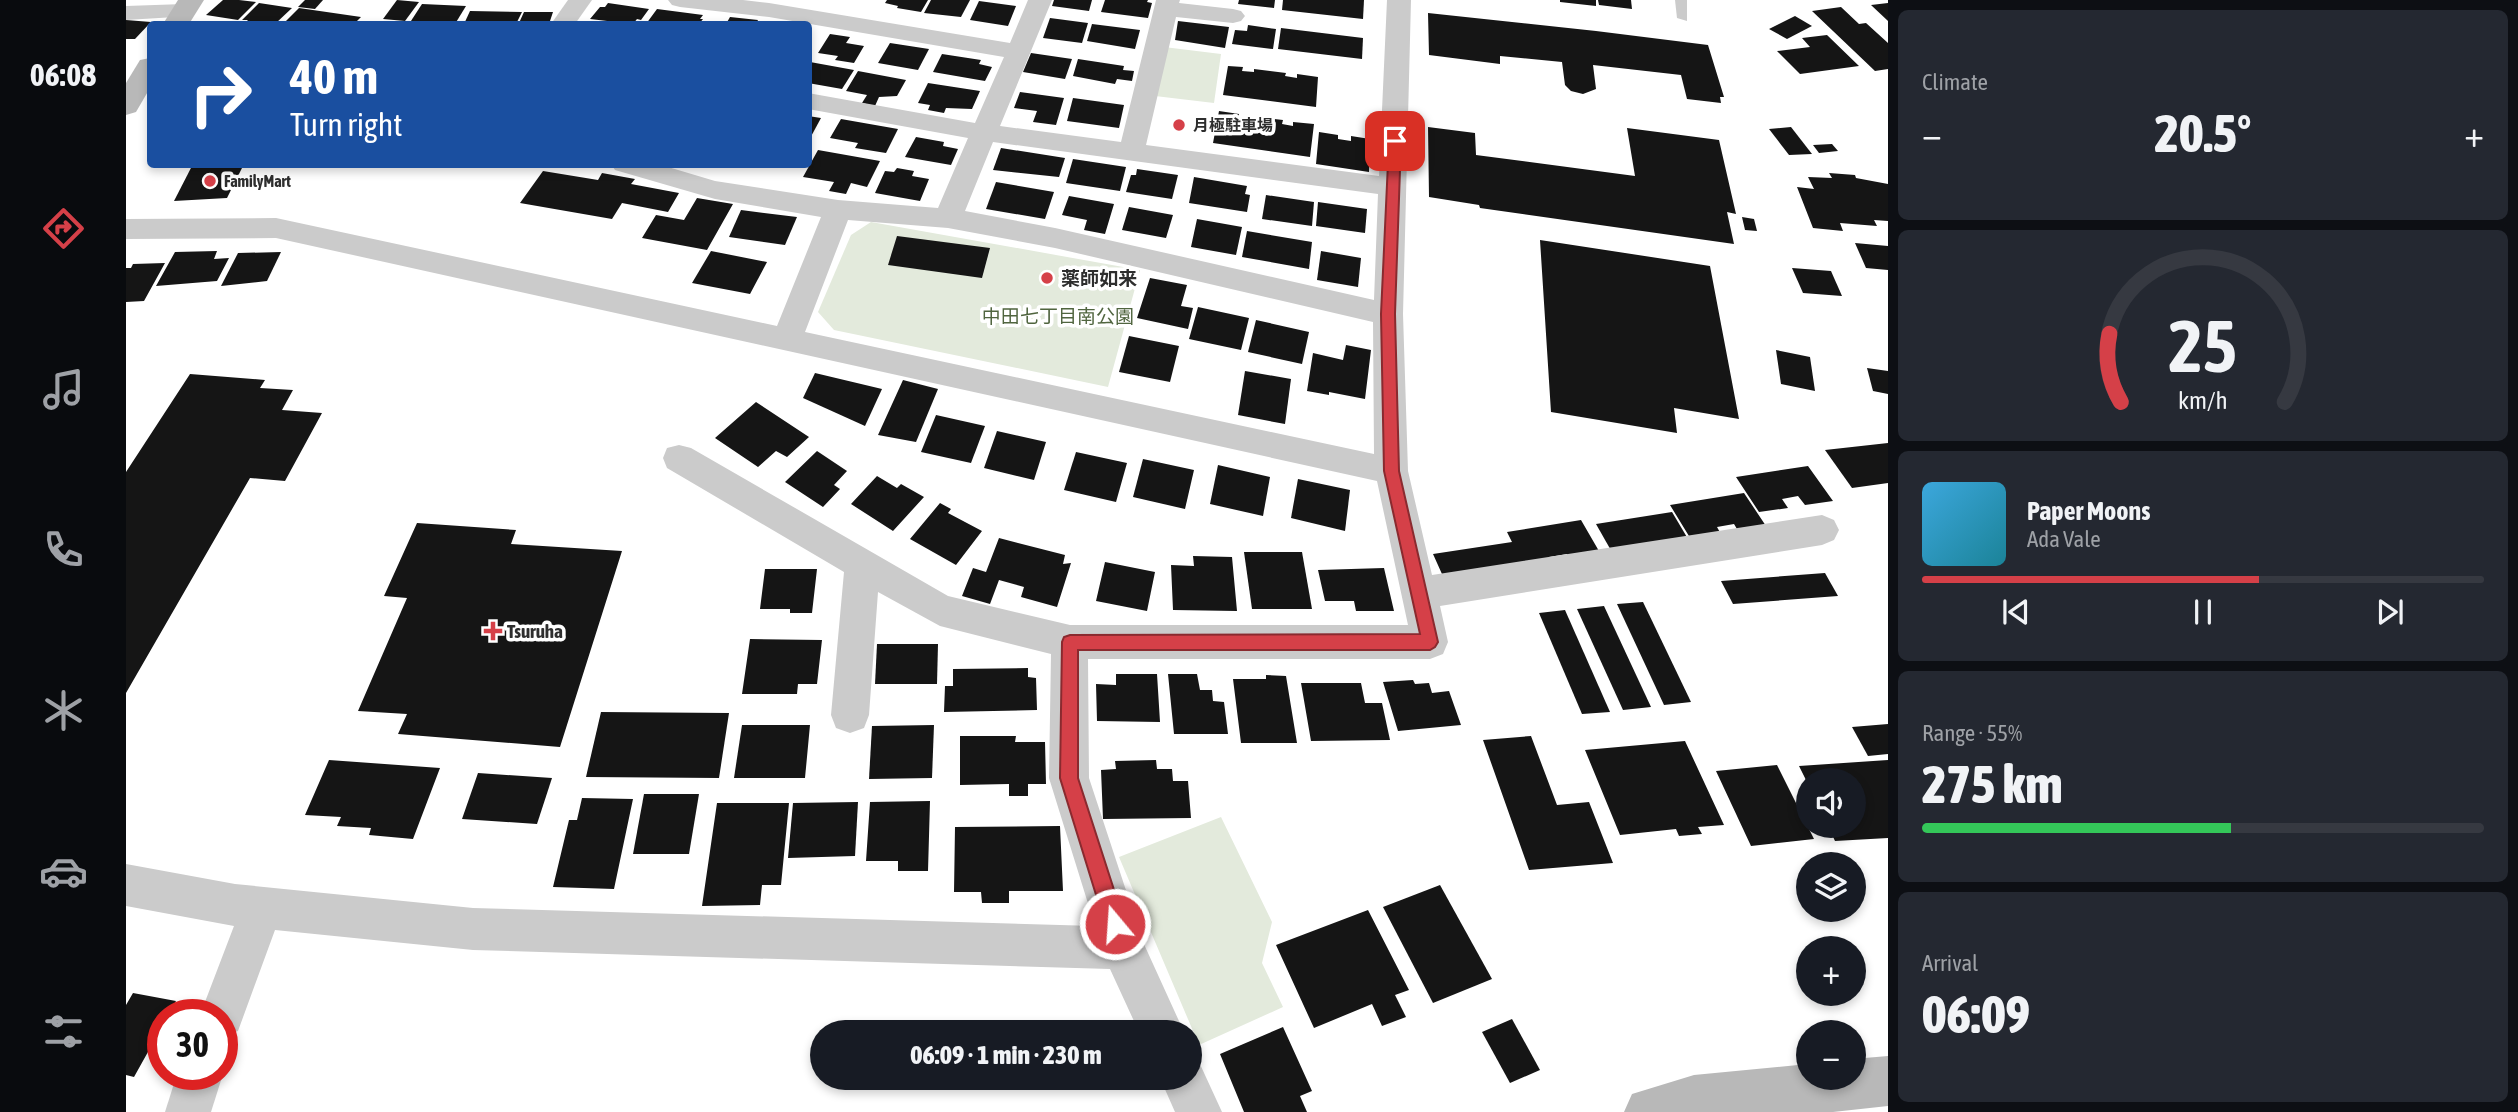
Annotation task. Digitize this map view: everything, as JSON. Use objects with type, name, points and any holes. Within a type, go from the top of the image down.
[{"type":"street","points":[[565,21],[580,0]]},
{"type":"street","points":[[680,0],[769,10],[1019,52]]},
{"type":"street","points":[[948,218],[1040,0]]},
{"type":"street","points":[[679,458],[940,610],[1070,642],[1430,642],[1391,471],[1388,314],[1399,0]]},
{"type":"street","points":[[1131,154],[1166,4],[1233,16]]},
{"type":"street","points":[[126,13],[184,12]]},
{"type":"street","points":[[126,106],[147,71]]},
{"type":"street","points":[[812,103],[986,133],[1394,187]]},
{"type":"street","points":[[638,168],[715,190],[838,210],[948,218],[1055,238],[1388,314]]},
{"type":"street","points":[[786,341],[838,210]]},
{"type":"street","points":[[126,229],[276,228],[1391,471]]},
{"type":"street","points":[[1419,593],[1822,530]]},
{"type":"street","points":[[850,715],[862,564]]},
{"type":"street","points":[[1070,642],[1069,778],[1123,948],[1156,1020]]},
{"type":"street","points":[[126,885],[262,907],[473,929],[1123,948]]},
{"type":"street","points":[[228,999],[262,907]]},
{"type":"street","points":[[1650,1112],[1694,1101],[1888,1081]]},
{"type":"street","points":[[188,1112],[195,1090]]},
{"type":"street","points":[[1189,1090],[1199,1112]]},
{"type":"lane","points":[[1681,0],[1684,19]]},
{"type":"green space","points":[[1164,47],[1221,54],[1214,103],[1155,96]]},
{"type":"green space","name":"中田七丁目南公園","points":[[871,222],[1140,270],[1108,387],[834,330],[818,312],[851,235]]},
{"type":"green space","points":[[1221,817],[1272,922],[1262,963],[1283,1007],[1202,1044],[1202,1020],[1188,1020],[1119,857]]},
{"type":"building","points":[[223,0],[256,2],[238,20],[206,15]]},
{"type":"building","points":[[305,0],[323,0],[315,9],[298,7]]},
{"type":"building","points":[[397,0],[419,2],[405,21],[383,19]]},
{"type":"building","points":[[887,0],[928,0],[921,12],[897,8],[898,6],[885,3]]},
{"type":"building","points":[[931,0],[970,0],[961,17],[924,13]]},
{"type":"building","points":[[1054,0],[1092,0],[1089,11],[1052,6]]},
{"type":"building","points":[[1105,0],[1148,0],[1147,2],[1152,3],[1148,18],[1101,12]]},
{"type":"building","points":[[1239,0],[1275,0],[1274,8],[1238,4]]},
{"type":"building","points":[[1283,0],[1364,0],[1363,19],[1282,10]]},
{"type":"building","points":[[1596,0],[1596,6],[1560,2]]},
{"type":"building","points":[[1598,0],[1631,0],[1632,9],[1599,5]]},
{"type":"building","points":[[979,1],[1016,6],[1008,26],[970,20]]},
{"type":"building","points":[[259,3],[292,8],[278,21],[242,20]]},
{"type":"building","points":[[608,3],[649,9],[641,20],[635,21],[590,19],[600,7],[605,7]]},
{"type":"building","points":[[1888,3],[1888,21],[1871,5]]},
{"type":"building","points":[[422,4],[466,6],[457,21],[411,21]]},
{"type":"building","points":[[1841,7],[1859,24],[1866,23],[1888,43],[1888,69],[1875,71],[1812,11]]},
{"type":"building","points":[[299,8],[361,17],[357,21],[286,21]]},
{"type":"building","points":[[657,9],[703,15],[701,21],[648,21]]},
{"type":"building","points":[[470,11],[522,12],[518,21],[465,21]]},
{"type":"building","points":[[524,12],[553,12],[550,21],[520,21]]},
{"type":"building","points":[[1428,13],[1708,45],[1724,97],[1720,97],[1721,103],[1687,99],[1681,75],[1593,65],[1596,89],[1583,94],[1571,91],[1565,85],[1562,62],[1500,56],[1500,64],[1429,55]]},
{"type":"building","points":[[1795,16],[1812,26],[1787,39],[1769,29]]},
{"type":"building","points":[[730,17],[758,20],[758,21],[728,21]]},
{"type":"building","points":[[1050,18],[1088,23],[1082,43],[1043,38]]},
{"type":"building","points":[[126,20],[147,22],[147,26],[135,39],[126,39]]},
{"type":"building","points":[[1178,21],[1229,27],[1225,48],[1175,40]]},
{"type":"building","points":[[1092,24],[1140,30],[1135,49],[1087,41]]},
{"type":"building","points":[[1248,25],[1276,29],[1273,49],[1232,44],[1235,30],[1247,31]]},
{"type":"building","points":[[1281,28],[1363,38],[1362,59],[1278,49]]},
{"type":"building","points":[[830,34],[850,37],[846,43],[864,46],[854,63],[835,60],[838,56],[818,53]]},
{"type":"building","points":[[1827,35],[1859,66],[1800,74],[1777,51],[1810,47],[1802,38]]},
{"type":"building","points":[[890,43],[929,49],[918,70],[878,63]]},
{"type":"building","points":[[1031,53],[1072,59],[1065,79],[1023,72]]},
{"type":"building","points":[[942,54],[981,60],[979,64],[992,67],[985,81],[933,72]]},
{"type":"building","points":[[1078,59],[1124,66],[1123,70],[1134,71],[1132,81],[1117,79],[1115,84],[1073,76]]},
{"type":"building","points":[[812,62],[854,70],[842,89],[812,84]]},
{"type":"building","points":[[1228,66],[1243,67],[1242,71],[1254,72],[1254,69],[1286,73],[1285,76],[1297,78],[1297,74],[1318,77],[1316,107],[1223,95]]},
{"type":"building","points":[[858,71],[906,80],[897,96],[879,97],[875,106],[862,103],[867,95],[846,91]]},
{"type":"building","points":[[928,83],[980,91],[972,109],[946,108],[944,113],[928,110],[930,105],[918,103]]},
{"type":"building","points":[[1020,92],[1064,98],[1056,125],[1033,122],[1037,111],[1014,108]]},
{"type":"building","points":[[1073,98],[1124,105],[1119,128],[1067,121]]},
{"type":"building","points":[[1219,111],[1239,114],[1238,118],[1249,119],[1250,116],[1283,120],[1282,124],[1293,126],[1293,122],[1314,124],[1310,157],[1213,143]]},
{"type":"building","points":[[812,117],[821,118],[812,135]]},
{"type":"building","points":[[841,119],[898,129],[886,153],[855,148],[858,143],[830,138]]},
{"type":"building","points":[[1428,127],[1475,133],[1476,155],[1635,176],[1627,128],[1719,140],[1736,214],[1727,212],[1734,244],[1480,208],[1479,205],[1429,197]]},
{"type":"building","points":[[1791,127],[1812,154],[1789,155],[1769,129]]},
{"type":"building","points":[[1319,132],[1338,135],[1338,139],[1351,141],[1351,136],[1370,139],[1369,172],[1316,164]]},
{"type":"building","points":[[916,137],[944,142],[943,146],[958,149],[951,165],[905,157]]},
{"type":"building","points":[[1832,144],[1838,151],[1819,153],[1813,145]]},
{"type":"building","points":[[1001,148],[1065,158],[1059,177],[993,170]]},
{"type":"building","points":[[818,150],[880,161],[867,187],[851,183],[846,194],[829,191],[834,182],[803,177],[808,168],[812,168],[812,161]]},
{"type":"building","points":[[1073,159],[1126,167],[1120,191],[1066,183]]},
{"type":"building","name":"FamilyMart","points":[[191,168],[242,168],[227,198],[174,201]]},
{"type":"building","points":[[897,168],[914,171],[912,176],[929,179],[920,201],[875,193],[885,171],[894,172]]},
{"type":"building","points":[[1137,169],[1178,175],[1172,199],[1126,192],[1131,175],[1136,175]]},
{"type":"building","points":[[543,171],[598,180],[602,173],[635,179],[631,184],[679,193],[668,212],[622,203],[612,219],[520,203]]},
{"type":"building","points":[[1829,173],[1855,175],[1856,178],[1888,184],[1888,221],[1874,220],[1877,226],[1840,223],[1843,231],[1813,228],[1797,187],[1814,189],[1808,177],[1832,178]]},
{"type":"building","points":[[1194,177],[1247,186],[1245,194],[1250,195],[1247,212],[1189,203]]},
{"type":"building","points":[[996,182],[1054,192],[1045,219],[986,209]]},
{"type":"building","points":[[1266,195],[1314,202],[1312,226],[1262,219]]},
{"type":"building","points":[[1069,196],[1114,204],[1105,234],[1084,230],[1087,220],[1062,215]]},
{"type":"building","points":[[697,198],[733,204],[707,250],[642,238],[656,215],[684,220]]},
{"type":"building","points":[[1318,202],[1367,209],[1365,233],[1316,226]]},
{"type":"building","points":[[1129,207],[1173,215],[1166,238],[1122,230]]},
{"type":"building","points":[[741,210],[797,217],[785,245],[729,237]]},
{"type":"building","points":[[1742,217],[1754,219],[1757,231],[1745,230]]},
{"type":"building","points":[[1197,219],[1242,227],[1236,255],[1191,247]]},
{"type":"building","points":[[1247,231],[1312,242],[1309,269],[1242,257]]},
{"type":"building","points":[[897,236],[990,248],[982,278],[888,265]]},
{"type":"building","points":[[1540,240],[1710,266],[1739,419],[1674,408],[1677,433],[1551,412]]},
{"type":"building","points":[[1855,243],[1888,246],[1888,270],[1866,268]]},
{"type":"building","points":[[217,251],[214,259],[229,258],[217,281],[156,286],[175,252]]},
{"type":"building","points":[[711,251],[767,262],[750,294],[692,283]]},
{"type":"building","points":[[1321,251],[1361,258],[1358,287],[1317,280]]},
{"type":"building","points":[[281,252],[267,281],[221,286],[238,253]]},
{"type":"building","points":[[165,263],[144,301],[126,302],[126,268],[131,268],[133,264]]},
{"type":"building","points":[[1792,268],[1831,271],[1842,296],[1803,293]]},
{"type":"building","points":[[1150,278],[1187,285],[1181,306],[1193,308],[1188,329],[1137,318]]},
{"type":"building","points":[[1198,307],[1249,318],[1241,350],[1189,339]]},
{"type":"building","points":[[1256,320],[1309,332],[1302,364],[1248,352]]},
{"type":"building","points":[[1129,336],[1179,346],[1170,382],[1119,372]]},
{"type":"building","points":[[1346,345],[1371,350],[1365,399],[1307,391],[1313,353],[1343,360]]},
{"type":"building","points":[[1776,350],[1810,357],[1815,391],[1781,384]]},
{"type":"building","points":[[1867,368],[1888,371],[1888,394],[1873,391]]},
{"type":"building","points":[[1245,371],[1291,379],[1285,424],[1238,415]]},
{"type":"building","points":[[815,373],[882,389],[865,426],[803,398]]},
{"type":"building","points":[[190,374],[265,380],[260,388],[293,390],[282,410],[322,413],[285,481],[250,478],[126,693],[126,472]]},
{"type":"building","points":[[903,380],[938,389],[916,442],[878,435]]},
{"type":"building","points":[[756,402],[809,437],[787,457],[776,451],[758,467],[715,438]]},
{"type":"building","points":[[936,415],[985,426],[971,463],[921,452]]},
{"type":"building","points":[[997,431],[1046,442],[1034,480],[984,468]]},
{"type":"building","points":[[1888,443],[1888,483],[1852,488],[1825,450]]},
{"type":"building","points":[[817,451],[847,471],[834,485],[840,489],[823,507],[785,482]]},
{"type":"building","points":[[1076,452],[1127,463],[1116,502],[1064,490]]},
{"type":"building","points":[[1143,459],[1194,470],[1185,509],[1133,497]]},
{"type":"building","points":[[1218,465],[1270,477],[1263,516],[1210,504]]},
{"type":"building","points":[[1808,466],[1833,501],[1805,505],[1798,496],[1782,499],[1788,508],[1759,512],[1736,477]]},
{"type":"building","points":[[877,476],[897,488],[901,484],[924,497],[893,531],[851,504]]},
{"type":"building","points":[[1298,479],[1350,490],[1345,531],[1291,518]]},
{"type":"building","points":[[1744,493],[1768,529],[1740,534],[1734,524],[1717,527],[1722,536],[1692,541],[1670,505]]},
{"type":"building","points":[[940,503],[951,509],[948,513],[982,531],[956,565],[910,539]]},
{"type":"building","points":[[1672,512],[1694,549],[1617,561],[1596,524]]},
{"type":"building","points":[[1581,520],[1603,558],[1572,563],[1567,554],[1549,557],[1554,566],[1446,583],[1433,554],[1512,542],[1507,532]]},
{"type":"building","points":[[417,523],[516,530],[511,544],[622,551],[560,747],[398,734],[407,714],[358,711],[407,598],[384,596]]},
{"type":"building","points":[[999,538],[1065,555],[1063,564],[1071,563],[1057,607],[1021,597],[1024,587],[999,580],[990,604],[962,596],[973,568],[986,572]]},
{"type":"building","points":[[1244,552],[1302,552],[1312,609],[1252,609]]},
{"type":"building","points":[[1193,556],[1232,557],[1237,611],[1173,610],[1171,565],[1194,566]]},
{"type":"building","points":[[1105,562],[1155,572],[1147,611],[1096,601]]},
{"type":"building","points":[[1384,568],[1394,611],[1356,611],[1354,601],[1325,601],[1318,570]]},
{"type":"building","points":[[765,569],[817,569],[812,613],[790,613],[790,609],[760,609]]},
{"type":"building","points":[[1825,573],[1838,596],[1733,604],[1721,581]]},
{"type":"building","points":[[1643,602],[1691,702],[1664,705],[1617,604]]},
{"type":"building","points":[[1604,606],[1651,707],[1623,710],[1577,609]]},
{"type":"building","points":[[1565,610],[1610,712],[1582,714],[1539,613]]},
{"type":"building","points":[[750,639],[822,640],[817,684],[798,684],[797,694],[742,694]]},
{"type":"building","points":[[877,644],[938,644],[937,684],[875,684]]},
{"type":"building","points":[[1028,668],[1028,677],[1036,678],[1037,710],[944,712],[945,686],[953,686],[953,669]]},
{"type":"building","points":[[1116,674],[1157,674],[1160,722],[1097,721],[1096,684],[1116,685]]},
{"type":"building","points":[[1168,674],[1197,674],[1200,690],[1212,690],[1213,701],[1224,702],[1228,734],[1174,734]]},
{"type":"building","points":[[1266,675],[1286,676],[1297,743],[1241,743],[1233,679],[1266,679]]},
{"type":"building","points":[[1413,680],[1415,684],[1429,683],[1432,693],[1449,691],[1461,725],[1398,731],[1383,682]]},
{"type":"building","points":[[1301,683],[1361,683],[1365,703],[1382,703],[1390,740],[1311,741]]},
{"type":"building","points":[[601,712],[729,713],[719,778],[586,777]]},
{"type":"building","points":[[1888,724],[1888,754],[1868,756],[1852,727]]},
{"type":"building","points":[[742,725],[810,725],[805,778],[734,778]]},
{"type":"building","points":[[934,725],[932,778],[869,779],[872,726]]},
{"type":"building","points":[[960,736],[1016,736],[1015,742],[1045,742],[1046,784],[1028,784],[1028,796],[1009,796],[1009,784],[960,785]]},
{"type":"building","points":[[1531,736],[1557,805],[1589,802],[1613,863],[1529,870],[1483,740]]},
{"type":"building","points":[[1685,741],[1724,825],[1698,827],[1702,834],[1679,836],[1676,829],[1620,835],[1585,750]]},
{"type":"building","points":[[329,760],[440,768],[413,839],[369,835],[371,828],[337,826],[341,817],[305,815]]},
{"type":"building","points":[[1156,760],[1157,769],[1172,769],[1173,781],[1188,781],[1191,818],[1103,819],[1101,770],[1116,769],[1115,761]]},
{"type":"building","points":[[1888,760],[1888,838],[1835,841],[1834,838],[1866,838],[1866,768],[1799,766]]},
{"type":"building","points":[[1777,765],[1796,803],[1796,838],[1814,839],[1751,846],[1716,771]]},
{"type":"building","points":[[478,773],[552,778],[537,824],[462,819]]},
{"type":"building","points":[[644,794],[699,794],[689,854],[633,854]]},
{"type":"building","points":[[582,798],[633,799],[614,889],[553,887],[569,820],[577,820]]},
{"type":"building","points":[[930,801],[928,871],[898,871],[898,861],[866,861],[870,802]]},
{"type":"building","points":[[858,802],[855,856],[788,858],[793,803]]},
{"type":"building","points":[[717,803],[789,803],[781,885],[762,885],[760,905],[702,906]]},
{"type":"building","points":[[1060,826],[1063,891],[1009,891],[1009,903],[982,903],[981,892],[954,892],[955,827]]},
{"type":"building","points":[[1440,885],[1492,979],[1433,1003],[1383,907]]},
{"type":"building","points":[[1368,910],[1409,990],[1395,995],[1406,1017],[1382,1026],[1372,1004],[1314,1028],[1276,945]]},
{"type":"building","points":[[133,993],[165,999],[147,999],[147,1054],[134,1077],[126,1075],[126,1005]]},
{"type":"building","points":[[1512,1019],[1540,1070],[1510,1083],[1482,1032]]},
{"type":"building","points":[[1283,1027],[1312,1091],[1300,1096],[1307,1112],[1244,1112],[1220,1054]]},
{"type":"place","name":"月極駐車場","points":[[1179,125]]},
{"type":"place","name":"FamilyMart","points":[[210,181]]},
{"type":"place","name":"薬師如来","points":[[1047,278]]},
{"type":"place","name":"Tsuruha","points":[[493,631]]},
{"type":"route","points":[[1115,924],[1069,778],[1070,642],[1430,642],[1391,471],[1388,314],[1395,141]]}]
